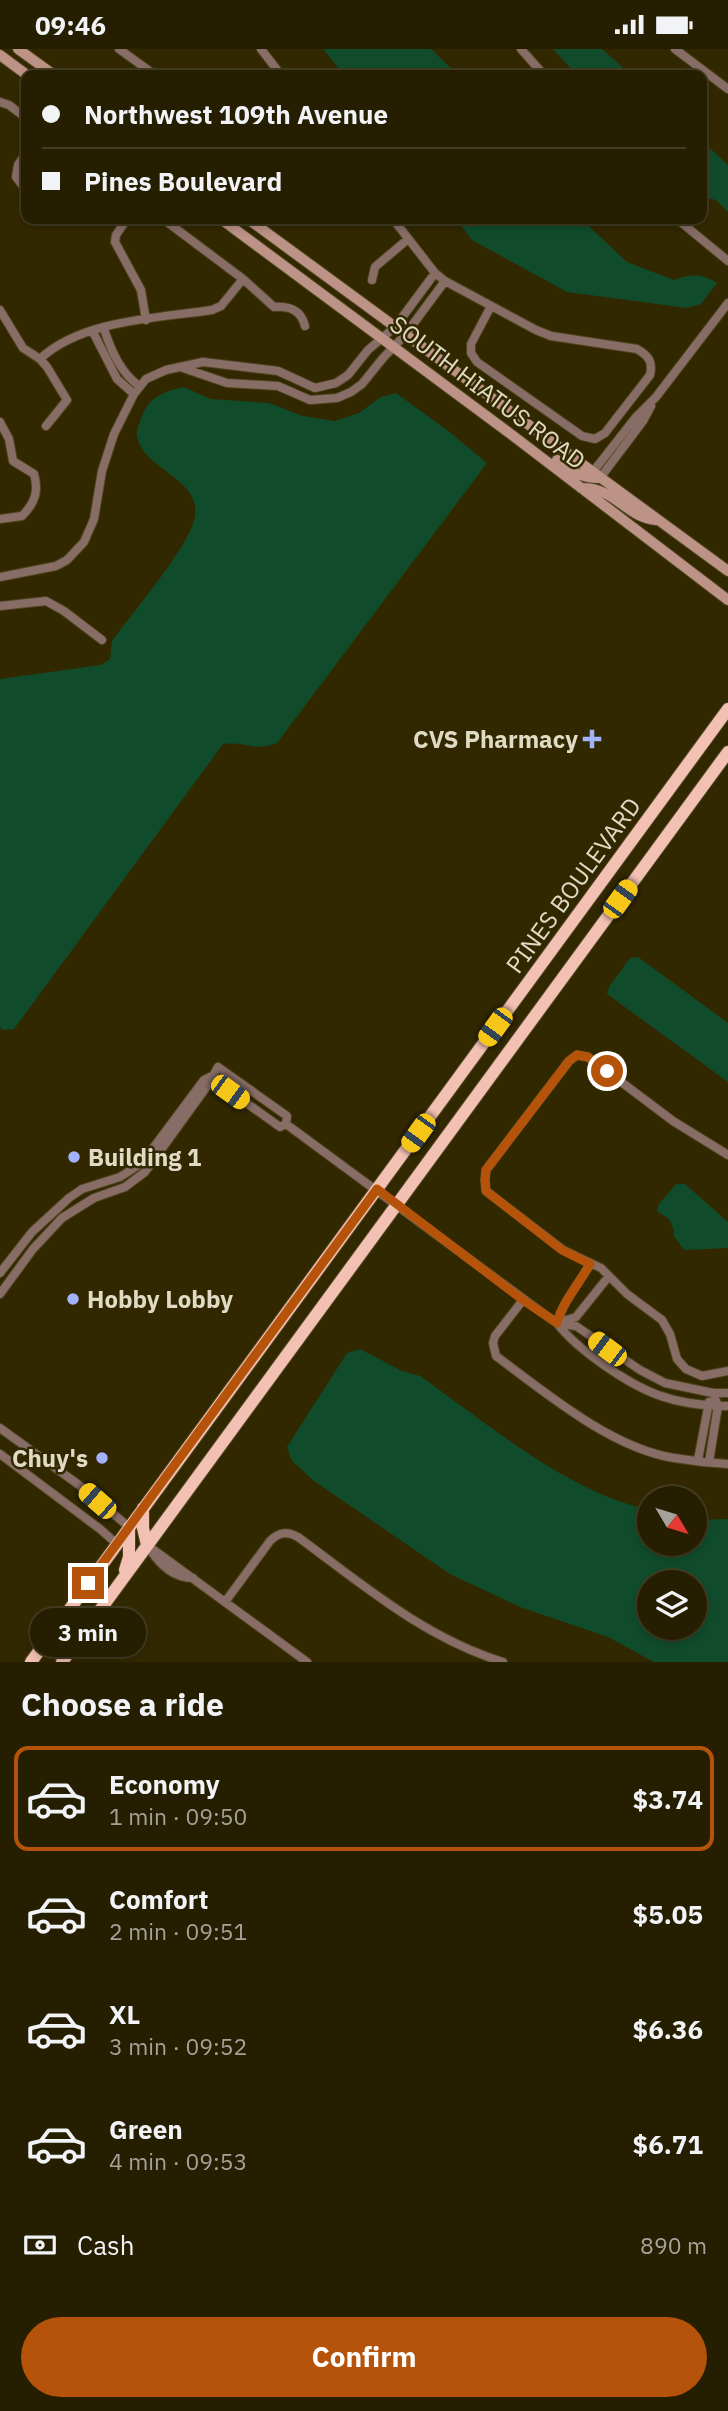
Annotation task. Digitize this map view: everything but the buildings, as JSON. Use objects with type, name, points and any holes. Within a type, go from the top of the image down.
[{"type":"highway","name":"PINES BOULEVARD","points":[[31,1662],[728,709]]},
{"type":"highway","name":"PINES BOULEVARD","points":[[62,1662],[728,752]]},
{"type":"highway","points":[[143,1507],[143,1528],[147,1545]]},
{"type":"highway","points":[[123,1577],[130,1557],[129,1527]]},
{"type":"main road","points":[[18,49],[47,70]]},
{"type":"main road","points":[[0,55],[21,71]]},
{"type":"main road","name":"SOUTH HIATUS ROAD","points":[[228,224],[512,435],[728,600]]},
{"type":"main road","name":"SOUTH HIATUS ROAD","points":[[255,224],[728,571]]},
{"type":"main road","points":[[512,435],[533,443],[575,474],[587,478],[596,475]]},
{"type":"main road","points":[[581,488],[604,491],[643,519],[658,520]]},
{"type":"street","points":[[119,49],[148,70]]},
{"type":"street","points":[[261,49],[277,70]]},
{"type":"street","points":[[521,49],[540,70]]},
{"type":"street","points":[[675,49],[703,70]]},
{"type":"street","points":[[707,73],[728,89]]},
{"type":"street","points":[[0,102],[21,114]]},
{"type":"street","points":[[21,160],[16,177],[21,184]]},
{"type":"street","points":[[124,224],[116,235],[115,242],[141,291],[146,320]]},
{"type":"street","points":[[170,224],[243,278],[274,307],[288,306],[298,312],[305,326]]},
{"type":"street","points":[[397,224],[435,273],[445,281],[551,336],[637,349],[647,355],[652,366],[650,375],[605,433],[595,439],[582,436],[477,362],[471,353],[471,344],[491,306]]},
{"type":"street","points":[[683,224],[727,260]]},
{"type":"street","points":[[372,281],[375,267],[408,239]]},
{"type":"street","points":[[0,577],[56,566],[67,560],[84,542],[94,519],[98,489],[108,453],[136,390],[156,373],[203,362],[278,371],[314,388],[325,387],[348,375],[368,350],[395,327],[435,273]]},
{"type":"street","points":[[40,359],[68,339],[93,331],[212,310],[221,306],[243,278]]},
{"type":"street","points":[[183,368],[227,383],[278,386],[310,400],[328,400],[344,395],[357,388],[394,348],[445,281]]},
{"type":"street","points":[[596,475],[643,421],[656,397],[728,303]]},
{"type":"street","points":[[0,310],[23,348],[40,359],[67,400],[46,426]]},
{"type":"street","points":[[104,329],[110,346],[136,390]]},
{"type":"street","points":[[93,331],[117,379],[136,390]]},
{"type":"street","points":[[0,422],[9,439],[14,463],[34,474],[37,492],[22,516],[0,519]]},
{"type":"street","points":[[0,605],[46,601],[102,640]]},
{"type":"street","points":[[728,1156],[673,1121],[588,1057],[577,1055],[569,1061],[486,1170],[485,1179],[486,1191],[562,1250],[601,1268],[628,1294],[662,1319],[670,1334],[677,1359],[686,1369],[702,1376],[728,1371]]},
{"type":"street","points":[[0,1294],[33,1249],[62,1218],[94,1198],[125,1187],[145,1172],[218,1067],[287,1117],[286,1124]]},
{"type":"street","points":[[210,1077],[280,1127],[286,1124]]},
{"type":"street","points":[[0,1273],[32,1232],[69,1198],[82,1189],[120,1177],[142,1163],[204,1080],[210,1077]]},
{"type":"street","points":[[286,1124],[557,1323],[568,1337],[632,1382],[659,1395],[707,1406],[728,1406]]},
{"type":"street","points":[[557,1323],[561,1308],[590,1264]]},
{"type":"street","points":[[557,1323],[576,1317],[609,1276]]},
{"type":"street","points":[[523,1300],[495,1336],[493,1343],[496,1356],[576,1415],[625,1442],[672,1458],[728,1464]]},
{"type":"street","points":[[557,1323],[576,1326],[640,1370],[664,1383],[713,1393],[728,1393]]},
{"type":"street","points":[[698,1460],[707,1406],[713,1393]]},
{"type":"street","points":[[709,1462],[718,1406],[713,1393]]},
{"type":"street","points":[[0,1428],[79,1485],[129,1527]]},
{"type":"street","points":[[0,1454],[117,1544]]},
{"type":"street","points":[[225,1602],[270,1541],[282,1533],[291,1534],[400,1613],[431,1632],[463,1648],[503,1662]]},
{"type":"street","points":[[147,1545],[157,1561],[183,1578],[193,1578],[307,1662]]},
{"type":"shaded area","points":[[323,49],[431,49],[453,70],[340,70]]},
{"type":"shaded area","points":[[553,49],[602,49],[625,70],[572,70]]},
{"type":"shaded area","points":[[707,146],[728,165],[728,212],[716,200],[707,198]]},
{"type":"shaded area","points":[[460,224],[586,224],[627,262],[674,280],[696,276],[706,277],[717,283],[701,304],[687,308],[567,292],[472,240]]},
{"type":"shaded area","points":[[184,387],[210,399],[269,403],[303,416],[335,421],[359,413],[381,397],[396,393],[487,463],[277,743],[262,747],[223,744],[14,1029],[3,1030],[0,1027],[0,679],[101,665],[110,659],[112,641],[160,579],[183,543],[195,516],[194,503],[189,492],[149,457],[141,448],[137,436],[138,426],[149,404],[165,393]]},
{"type":"shaded area","points":[[638,957],[728,1023],[728,1082],[607,994],[630,958]]},
{"type":"shaded area","points":[[676,1184],[685,1184],[728,1222],[728,1248],[684,1250],[674,1236],[669,1219],[657,1211],[659,1204]]},
{"type":"shaded area","points":[[360,1349],[402,1371],[420,1376],[501,1435],[558,1472],[587,1488],[637,1507],[637,1556],[707,1556],[707,1520],[728,1519],[728,1662],[654,1662],[608,1637],[520,1607],[450,1574],[314,1481],[292,1461],[287,1447],[347,1353]]},
{"type":"place","name":"CVS Pharmacy","points":[[592,739]]},
{"type":"place","name":"Building 1","points":[[74,1157]]},
{"type":"place","name":"Hobby Lobby","points":[[73,1299]]},
{"type":"place","name":"Chuy's","points":[[102,1458]]},
{"type":"route","points":[[88,1583],[377,1189],[557,1323],[561,1308],[590,1264],[562,1250],[486,1191],[486,1170],[569,1061],[577,1055],[588,1057],[607,1071]]}]
